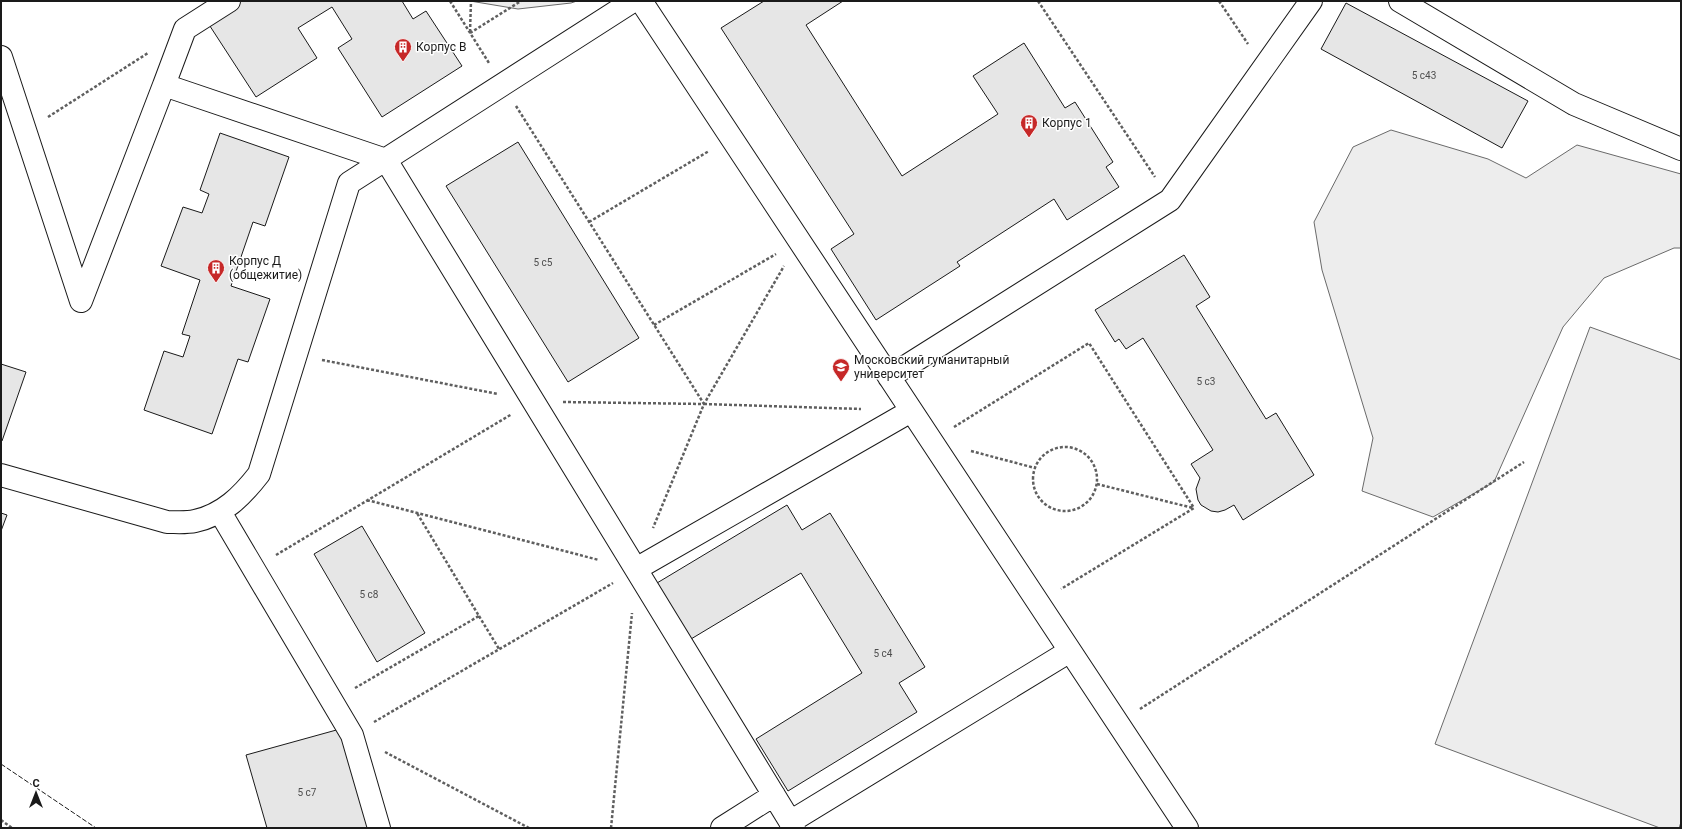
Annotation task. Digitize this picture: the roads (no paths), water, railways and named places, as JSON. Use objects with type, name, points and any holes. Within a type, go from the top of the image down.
[{"type":"lane","points":[[1,57],[81,301],[185,29],[229,1]]},
{"type":"lane","points":[[1,475],[167,522],[194,521],[220,512],[242,496],[259,474],[349,184],[633,1]]},
{"type":"lane","points":[[641,1],[1187,828]]},
{"type":"lane","points":[[889,377],[1170,200],[1311,1]]},
{"type":"lane","points":[[1400,1],[1574,104],[1681,149]]},
{"type":"lane","points":[[164,85],[386,160],[792,825],[1070,651]]},
{"type":"lane","points":[[636,569],[911,411]]},
{"type":"lane","points":[[220,512],[352,735],[379,828]]},
{"type":"lane","points":[[722,828],[774,795]]},
{"type":"place","name":"Корпус В","points":[[403,62]]},
{"type":"place","name":"Корпус 1","points":[[1029,138]]},
{"type":"place","name":"Корпус Д (общежитие)","points":[[216,283]]},
{"type":"place","name":"Московский гуманитарный университет","points":[[841,382]]}]
